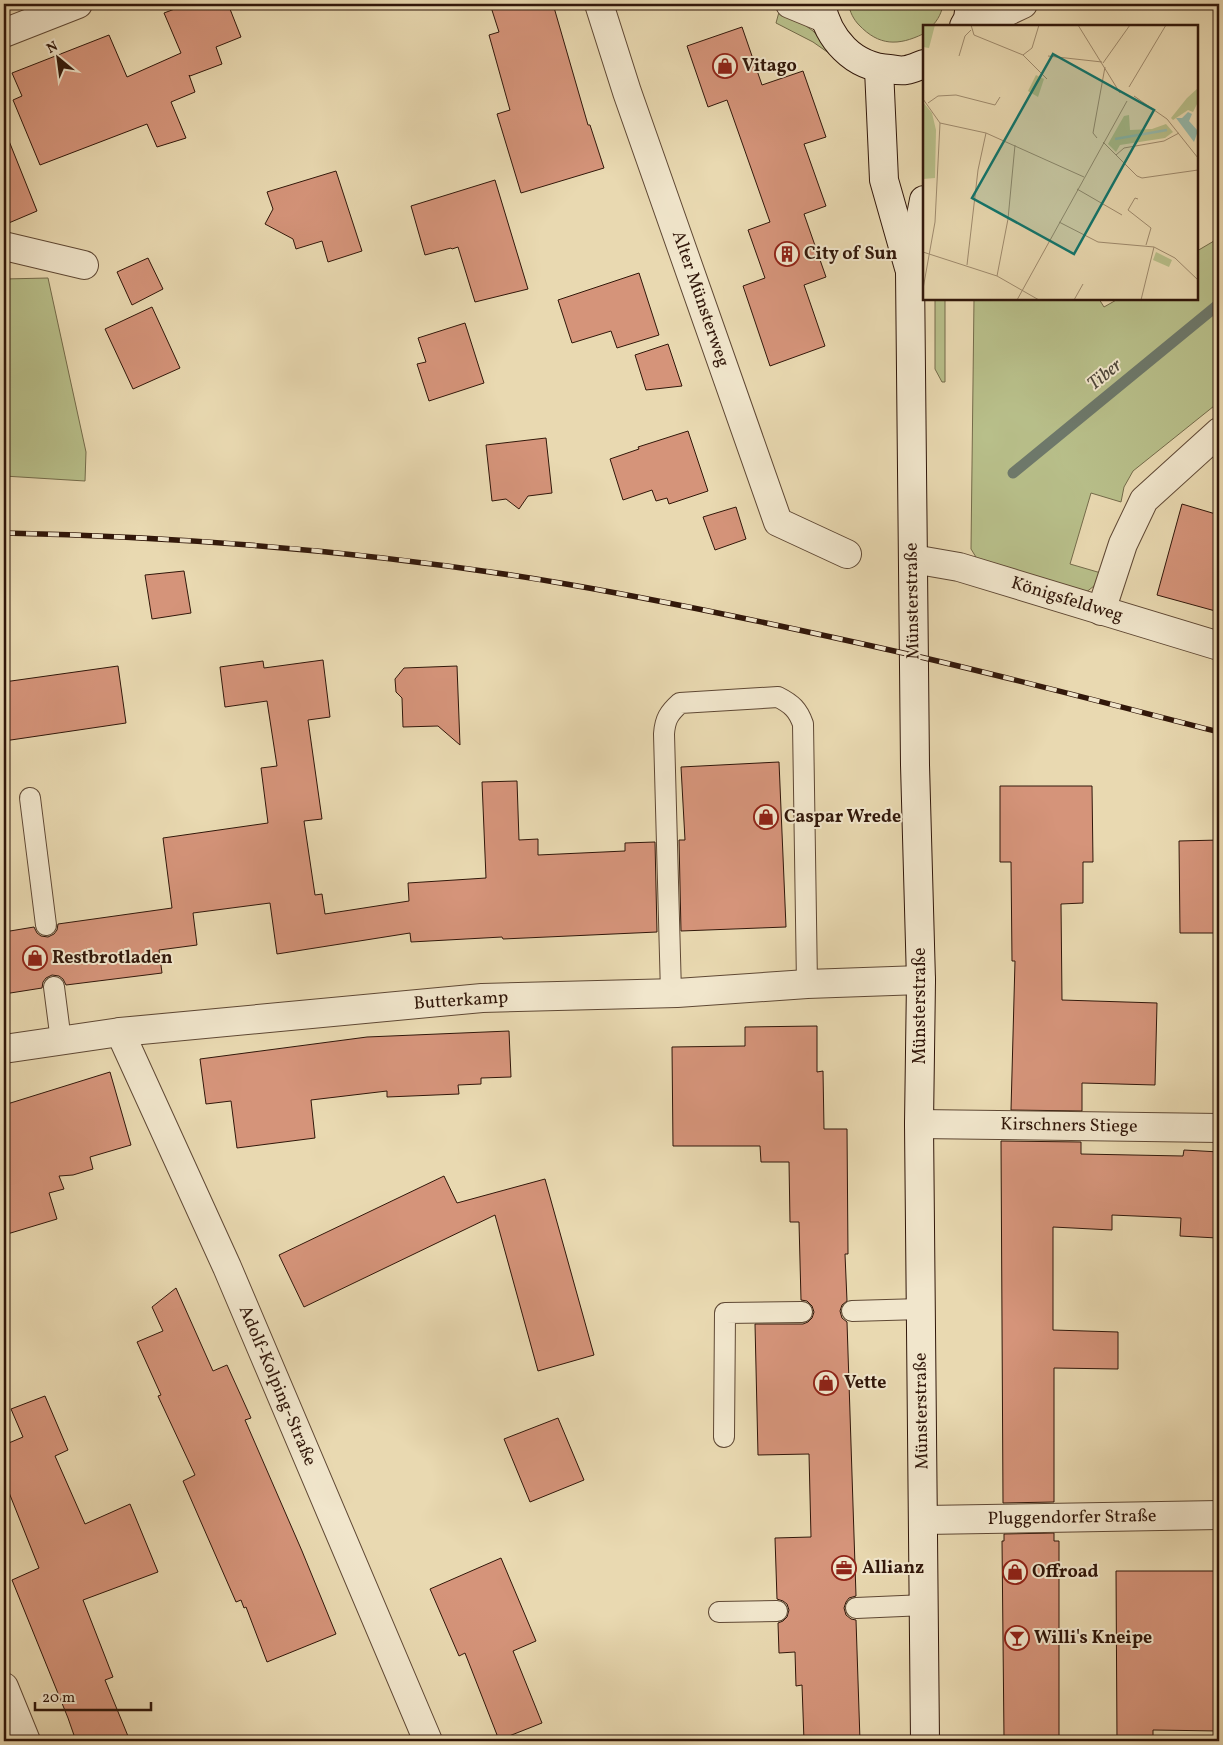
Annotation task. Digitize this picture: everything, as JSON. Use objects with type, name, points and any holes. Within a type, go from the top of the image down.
[{"type":"street","points":[[4,33],[78,4]]},
{"type":"street","name":"Alter Münsterweg","points":[[599,4],[627,92],[778,522],[847,554]]},
{"type":"street","points":[[790,4],[822,11],[836,41],[855,59],[879,68],[905,70],[923,64]]},
{"type":"street","points":[[967,16],[1002,14],[1023,4]]},
{"type":"street","name":"Münsterstraße","points":[[879,68],[884,180],[910,272]]},
{"type":"street","name":"Münsterstraße","points":[[923,205],[910,272],[915,765],[921,980],[920,1124],[925,1741]]},
{"type":"street","points":[[4,246],[84,265]]},
{"type":"street","points":[[1101,611],[1123,544],[1144,500],[1219,432]]},
{"type":"street","name":"Königsfeldweg","points":[[913,559],[959,567],[1219,646]]},
{"type":"street","name":"Butterkamp","points":[[4,1049],[120,1032],[482,998],[671,993],[808,984],[921,980]]},
{"type":"street","name":"Adolf-Kolping-Straße","points":[[120,1032],[227,1267],[428,1741]]},
{"type":"street","name":"Kirschners Stiege","points":[[920,1124],[1219,1128]]},
{"type":"street","name":"Pluggendorfer Straße","points":[[924,1520],[1219,1515]]},
{"type":"street","points":[[4,1688],[26,1741]]},
{"type":"lane","points":[[671,993],[664,734],[665,724],[670,712],[680,703],[778,697],[792,703],[799,714],[803,724],[808,984]]},
{"type":"lane","points":[[30,798],[46,925]]},
{"type":"lane","points":[[54,987],[62,1041]]},
{"type":"lane","points":[[852,1311],[921,1310]]},
{"type":"lane","points":[[724,1437],[725,1313],[802,1312]]},
{"type":"lane","points":[[856,1608],[925,1605]]},
{"type":"lane","points":[[719,1612],[777,1611]]},
{"type":"green space","points":[[849,4],[943,4],[941,13],[933,25],[923,25],[923,34],[897,42],[881,40],[866,32],[859,25],[850,10]]},
{"type":"green space","points":[[779,12],[802,23],[813,31],[843,63],[813,42],[776,23]]},
{"type":"green space","points":[[1219,238],[1219,402],[1133,471],[1124,487],[1121,502],[1091,493],[1070,564],[1101,573],[1094,586],[1085,593],[979,562],[971,549],[974,300],[1100,300],[1104,307],[1116,300],[1198,300],[1198,250]]},
{"type":"green space","points":[[48,278],[86,452],[85,481],[4,476],[4,279]]},
{"type":"green space","points":[[935,300],[945,300],[945,382],[942,382],[935,369]]},
{"type":"building","points":[[188,4],[228,4],[241,37],[216,47],[222,64],[189,75],[195,92],[171,102],[186,138],[157,147],[147,124],[40,165],[13,100],[22,96],[12,73],[109,35],[127,77],[181,53],[164,13]]},
{"type":"building","points":[[490,4],[553,4],[588,125],[590,125],[604,168],[521,193],[497,114],[510,110],[489,35],[499,32]]},
{"type":"building","points":[[742,27],[762,85],[803,71],[826,137],[804,144],[826,206],[804,214],[826,277],[804,285],[825,346],[770,366],[743,286],[765,278],[748,230],[770,222],[727,100],[708,107],[687,46]]},
{"type":"building","points":[[4,131],[37,211],[4,225]]},
{"type":"building","points":[[336,171],[362,251],[328,262],[322,241],[296,249],[293,239],[265,224],[273,209],[267,192]]},
{"type":"building","points":[[495,180],[528,289],[475,302],[458,247],[425,255],[411,206]]},
{"type":"building","points":[[148,258],[163,289],[132,305],[117,272]]},
{"type":"building","points":[[639,273],[659,335],[617,348],[611,331],[572,343],[558,300]]},
{"type":"building","points":[[152,307],[180,368],[133,389],[105,329]]},
{"type":"building","points":[[465,323],[484,383],[429,401],[417,364],[426,362],[418,338]]},
{"type":"building","points":[[668,344],[682,386],[646,390],[635,355]]},
{"type":"building","points":[[688,431],[708,491],[669,504],[667,498],[656,501],[652,490],[623,500],[610,459],[639,449],[638,447]]},
{"type":"building","points":[[546,438],[552,493],[528,496],[519,509],[506,499],[492,501],[486,445]]},
{"type":"building","points":[[1182,504],[1219,515],[1219,612],[1157,595]]},
{"type":"building","points":[[736,507],[746,539],[715,550],[703,517]]},
{"type":"building","points":[[184,571],[191,613],[152,619],[145,575]]},
{"type":"building","points":[[323,660],[330,717],[308,720],[322,819],[304,821],[315,895],[322,894],[325,914],[409,901],[408,883],[486,878],[482,782],[517,781],[519,840],[538,839],[538,855],[625,851],[625,843],[655,842],[657,932],[411,942],[410,933],[277,954],[270,903],[193,913],[197,945],[159,950],[162,973],[66,985],[59,976],[52,975],[46,978],[42,988],[4,994],[4,932],[34,927],[41,936],[48,937],[54,934],[58,924],[172,908],[163,838],[268,823],[261,768],[277,766],[267,701],[225,707],[220,667],[263,661],[264,668]]},
{"type":"building","points":[[118,666],[126,723],[4,741],[4,682]]},
{"type":"building","points":[[457,666],[460,745],[438,726],[403,727],[402,698],[396,692],[395,679],[404,668]]},
{"type":"building","points":[[779,762],[786,927],[681,931],[679,840],[685,840],[681,767]]},
{"type":"building","points":[[1000,786],[1092,786],[1093,862],[1083,862],[1083,903],[1061,904],[1062,1000],[1157,1003],[1155,1085],[1082,1083],[1082,1111],[1011,1110],[1015,961],[1012,961],[1011,862],[1000,862]]},
{"type":"building","points":[[1219,840],[1219,933],[1180,933],[1179,841]]},
{"type":"building","points":[[817,1026],[817,1072],[823,1071],[824,1129],[847,1129],[848,1254],[845,1254],[847,1301],[842,1305],[840,1311],[842,1318],[847,1322],[856,1596],[849,1598],[844,1608],[846,1615],[856,1620],[860,1741],[804,1741],[802,1685],[796,1686],[795,1652],[779,1653],[778,1623],[787,1617],[789,1610],[787,1604],[777,1599],[775,1538],[811,1537],[809,1454],[758,1455],[755,1324],[803,1324],[812,1318],[814,1312],[812,1306],[807,1301],[801,1300],[799,1222],[790,1222],[789,1162],[761,1162],[760,1146],[673,1146],[672,1047],[745,1046],[745,1027]]},
{"type":"building","points":[[509,1031],[511,1077],[481,1078],[481,1084],[458,1085],[459,1094],[387,1097],[387,1091],[311,1100],[315,1138],[237,1148],[231,1101],[206,1104],[200,1059],[367,1037]]},
{"type":"building","points":[[110,1072],[131,1145],[90,1157],[93,1169],[73,1175],[59,1176],[64,1189],[49,1193],[57,1219],[4,1235],[4,1105]]},
{"type":"building","points":[[1001,1141],[1081,1142],[1081,1154],[1183,1156],[1184,1150],[1219,1152],[1217,1238],[1180,1236],[1181,1218],[1112,1215],[1112,1230],[1053,1227],[1053,1330],[1118,1332],[1118,1369],[1054,1368],[1054,1502],[1003,1503]]},
{"type":"building","points":[[444,1176],[457,1203],[545,1179],[594,1355],[538,1371],[495,1215],[304,1307],[279,1255]]},
{"type":"building","points":[[176,1288],[213,1371],[227,1365],[251,1418],[245,1420],[336,1634],[267,1662],[246,1607],[244,1608],[241,1600],[236,1602],[183,1481],[195,1475],[158,1396],[161,1395],[137,1342],[163,1331],[152,1307]]},
{"type":"building","points":[[45,1396],[68,1450],[55,1456],[85,1524],[130,1504],[158,1572],[83,1600],[113,1677],[105,1680],[130,1741],[76,1741],[12,1580],[39,1568],[4,1480],[4,1445],[23,1437],[11,1409]]},
{"type":"building","points":[[558,1418],[584,1480],[530,1502],[504,1439]]},
{"type":"building","points":[[1054,1533],[1054,1541],[1059,1541],[1059,1738],[1004,1738],[1002,1541],[1004,1541],[1004,1534]]},
{"type":"building","points":[[501,1558],[536,1641],[513,1651],[542,1723],[499,1740],[465,1653],[459,1656],[430,1589]]},
{"type":"building","points":[[1116,1571],[1219,1571],[1219,1731],[1153,1730],[1153,1741],[1117,1741]]},
{"type":"waterway","name":"Tiber","points":[[1013,473],[1219,304]]},
{"type":"railway","points":[[4,533],[145,538],[286,548],[426,563],[566,584],[739,617],[912,655],[1219,732]]},
{"type":"place","name":"Vitago","points":[[725,66]]},
{"type":"place","name":"City of Sun","points":[[787,254]]},
{"type":"place","name":"Caspar Wrede","points":[[766,817]]},
{"type":"place","name":"Restbrotladen","points":[[35,958]]},
{"type":"place","name":"Vette","points":[[826,1383]]},
{"type":"place","name":"Allianz","points":[[844,1568]]},
{"type":"place","name":"Offroad","points":[[1015,1572]]},
{"type":"place","name":"Willi's Kneipe","points":[[1017,1638]]}]
